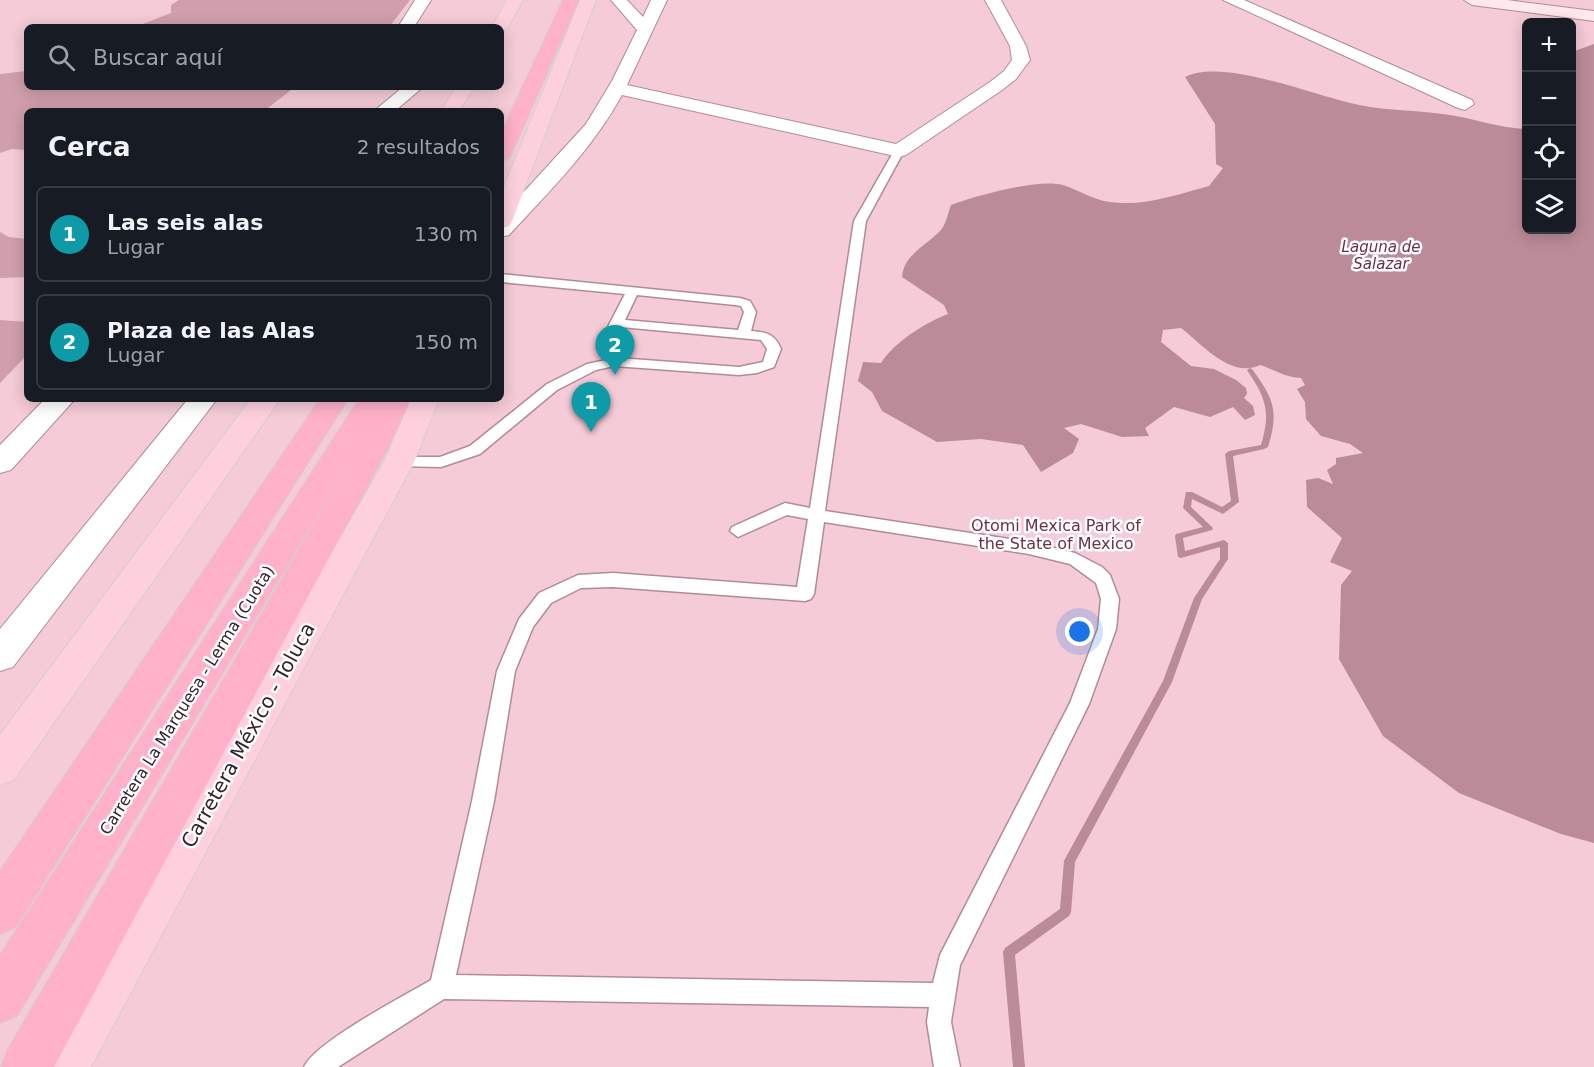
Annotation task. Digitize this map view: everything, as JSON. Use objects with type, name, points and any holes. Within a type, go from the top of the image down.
[{"type":"highway","points":[[544,18],[553,0]]},
{"type":"highway","points":[[504,147],[571,0]]},
{"type":"highway","points":[[0,911],[332,402]]},
{"type":"highway","name":"Carretera La Marquesa - Lerma (Cuota)","points":[[0,999],[371,402]]},
{"type":"highway","points":[[26,1067],[370,454],[396,402]]},
{"type":"main road","points":[[502,24],[515,0]]},
{"type":"main road","points":[[504,213],[588,0]]},
{"type":"main road","points":[[1472,0],[1594,16]]},
{"type":"main road","points":[[452,108],[463,90]]},
{"type":"main road","points":[[0,767],[264,402]]},
{"type":"main road","name":"Carretera México - Toluca","points":[[63,1067],[399,462],[424,402]]},
{"type":"street","points":[[408,24],[423,0]]},
{"type":"street","points":[[619,0],[645,29]]},
{"type":"street","points":[[504,227],[562,165],[593,126],[617,88],[659,0]]},
{"type":"street","points":[[617,88],[899,151],[996,86],[1010,75],[1021,60],[1018,46],[993,0]]},
{"type":"street","points":[[1231,0],[1465,104]]},
{"type":"street","points":[[377,106],[408,90]]},
{"type":"street","points":[[0,463],[58,402]]},
{"type":"street","points":[[0,656],[201,402]]},
{"type":"lane","points":[[441,987],[483,801],[506,671],[525,624],[545,598],[578,582],[613,580],[805,594],[860,221],[899,151]]},
{"type":"lane","points":[[504,278],[746,304],[750,312],[744,333]]},
{"type":"lane","points":[[614,362],[604,348],[633,291]]},
{"type":"lane","points":[[399,462],[441,462],[463,456],[475,450],[552,387],[573,375],[614,362],[739,371],[757,369],[769,364],[774,349],[771,341],[764,336],[617,323]]},
{"type":"lane","points":[[738,531],[785,509],[1029,548],[1075,559],[1104,580],[1110,600],[1107,629],[1079,704],[948,963],[939,1022],[947,1067]]},
{"type":"lane","points":[[317,1067],[339,1050],[441,987],[943,995]]},
{"type":"green space","name":"Otomi Mexica Park of the State of Mexico","points":[[0,0],[1594,0],[1594,1067],[0,1067]]},
{"type":"shaded area","points":[[179,0],[410,0],[391,24],[143,24],[171,13],[171,5]]},
{"type":"shaded area","points":[[24,71],[24,90],[291,90],[268,108],[24,108],[24,150],[12,149],[0,153],[0,74]]},
{"type":"shaded area","points":[[0,232],[9,237],[24,239],[24,277],[0,278]]},
{"type":"shaded area","points":[[0,320],[24,322],[24,358],[0,383]]},
{"type":"water","name":"Laguna de Salazar","points":[[1594,44],[1594,843],[1561,834],[1459,793],[1383,736],[1339,659],[1341,585],[1352,571],[1330,562],[1342,538],[1307,507],[1306,480],[1318,478],[1333,484],[1327,470],[1336,464],[1336,458],[1363,453],[1350,444],[1321,436],[1306,419],[1305,402],[1297,389],[1305,385],[1301,378],[1284,375],[1260,365],[1239,368],[1218,358],[1181,328],[1163,330],[1161,342],[1191,366],[1214,369],[1246,388],[1247,394],[1244,398],[1253,406],[1255,415],[1245,420],[1233,407],[1210,417],[1174,407],[1145,428],[1149,436],[1122,437],[1081,424],[1064,428],[1079,439],[1073,453],[1041,472],[1023,445],[981,439],[937,442],[882,411],[872,392],[858,381],[863,362],[881,363],[911,334],[948,314],[944,305],[902,277],[911,256],[942,228],[951,205],[991,193],[1038,184],[1063,185],[1098,199],[1122,203],[1161,199],[1209,186],[1223,168],[1216,164],[1215,124],[1185,77],[1202,72],[1223,72],[1270,80],[1359,105],[1450,115],[1522,129],[1522,234],[1576,234],[1576,51]]},
{"type":"waterway","points":[[1019,1067],[1009,952],[1065,912],[1070,861],[1167,682],[1198,598],[1224,559],[1224,543],[1181,555],[1179,536],[1209,528],[1187,508],[1189,494],[1223,511],[1235,502],[1229,454],[1264,447],[1270,424],[1270,407],[1263,390],[1250,370]]},
{"type":"place","name":"Plaza de las Alas","points":[[615,375]]},
{"type":"place","name":"Las seis alas","points":[[591,432]]}]
